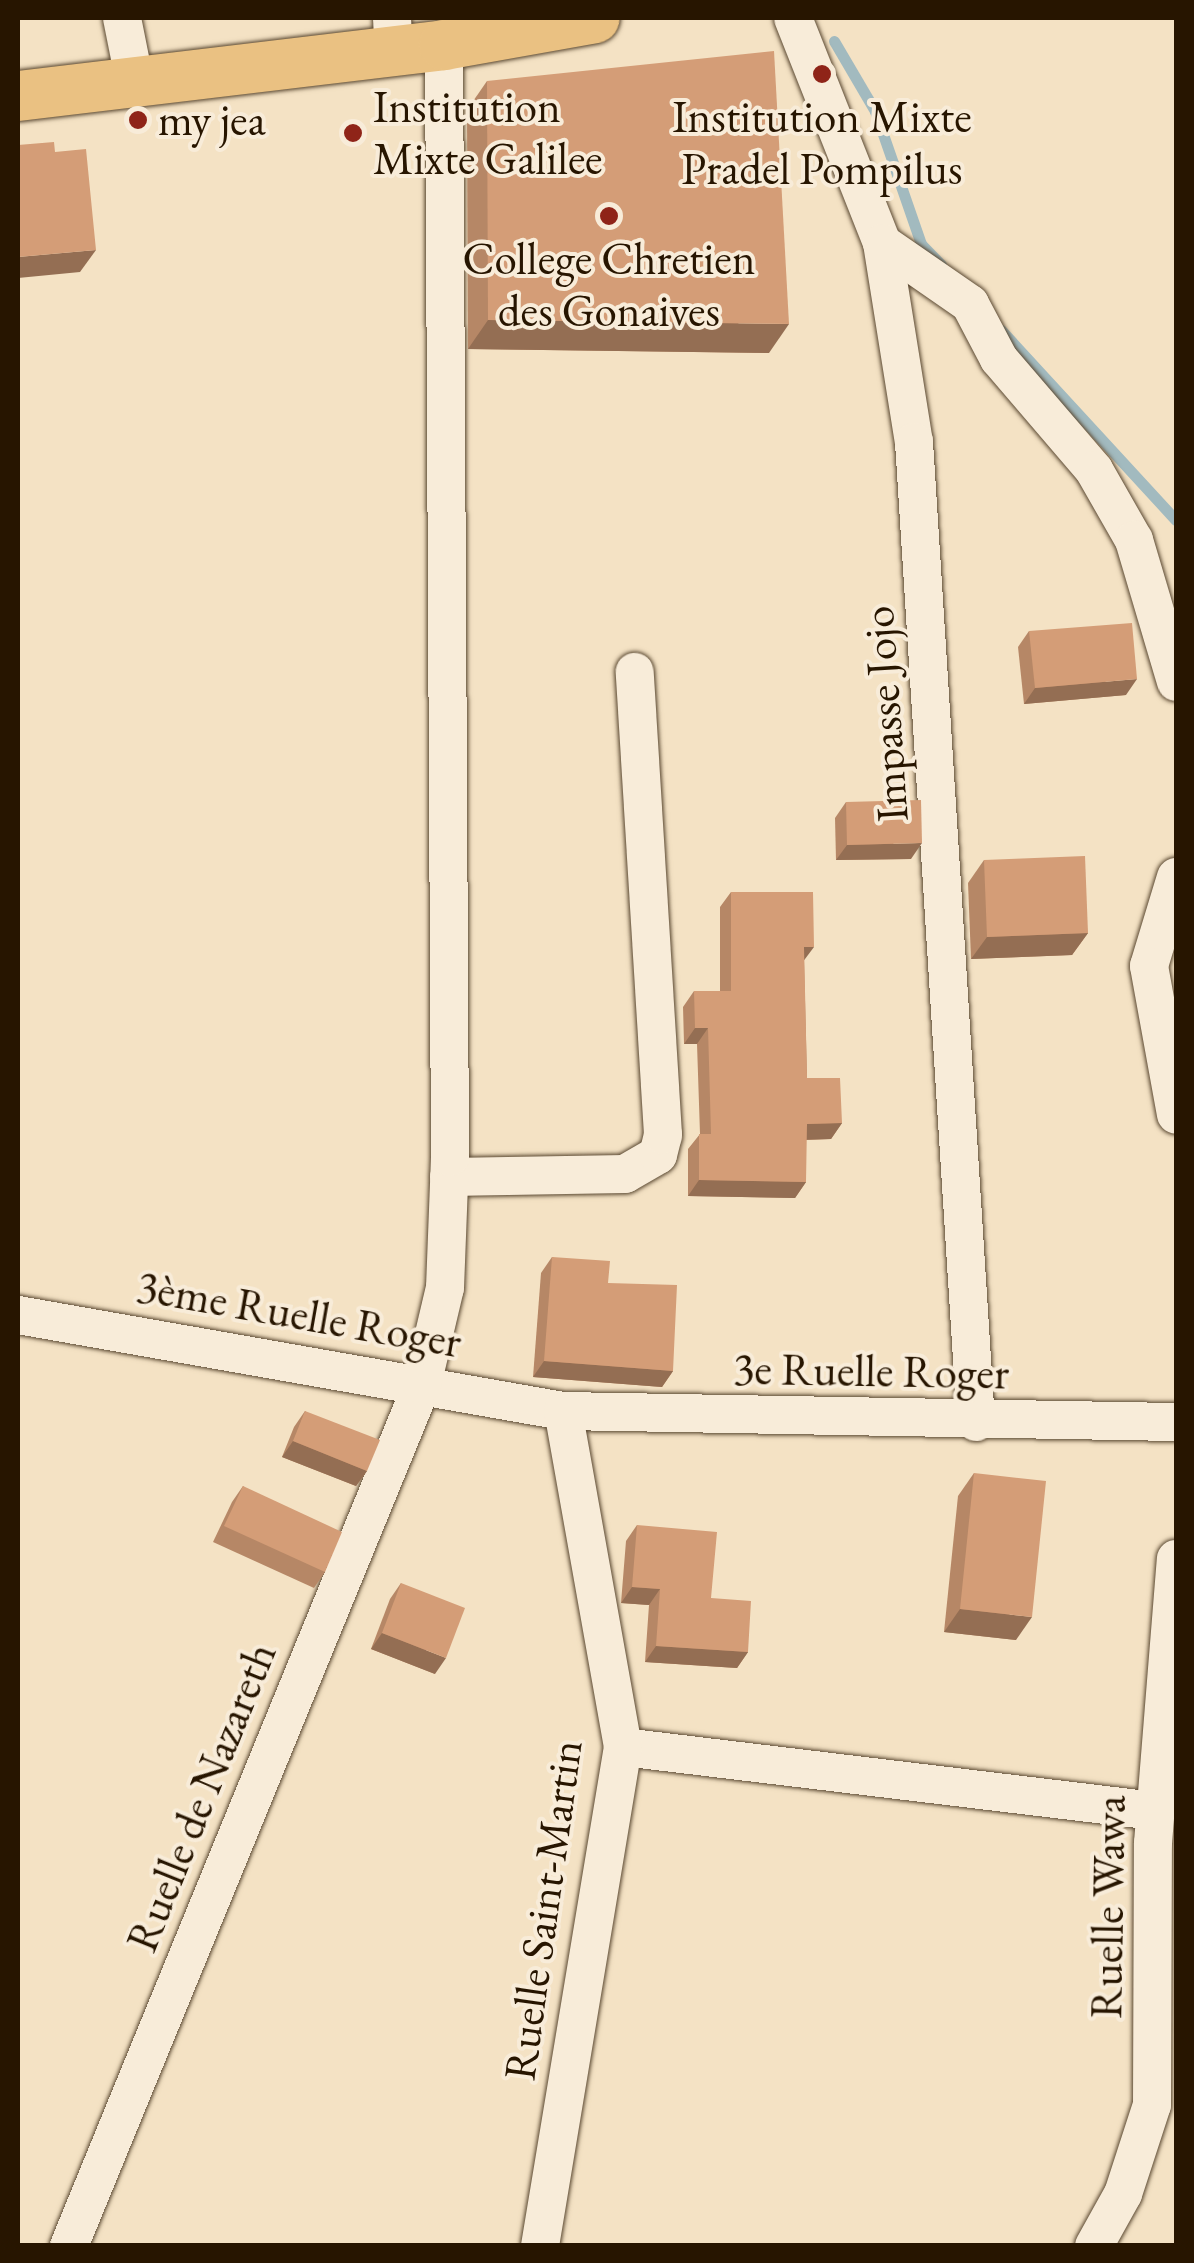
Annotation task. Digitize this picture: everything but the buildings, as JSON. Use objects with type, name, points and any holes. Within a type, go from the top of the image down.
[{"type":"main road","points":[[18,96],[136,82],[393,34],[444,44],[595,18]]},
{"type":"street","points":[[122,18],[136,82]]},
{"type":"street","name":"Impasse Jojo","points":[[794,18],[882,243],[914,442],[976,1422]]},
{"type":"street","name":"Ruelle de Nazareth","points":[[69,2246],[422,1385],[445,1288],[449,1177],[444,44]]},
{"type":"street","points":[[882,243],[970,304],[999,358],[1094,470],[1134,540],[1176,682]]},
{"type":"street","points":[[449,1177],[626,1174],[658,1155],[662,1135],[634,672]]},
{"type":"street","points":[[1176,877],[1149,966],[1176,1115]]},
{"type":"street","name":"3ème Ruelle Roger","points":[[18,1315],[564,1411]]},
{"type":"street","name":"3e Ruelle Roger","points":[[564,1411],[976,1422],[1176,1422]]},
{"type":"street","name":"Ruelle Saint-Martin","points":[[540,2246],[622,1747],[564,1411]]},
{"type":"street","name":"Ruelle Wawa","points":[[1094,2246],[1124,2194],[1152,2105],[1155,1811],[1176,1559]]},
{"type":"street","points":[[622,1747],[1155,1811]]},
{"type":"waterway","points":[[834,41],[875,111],[921,244],[941,265]]},
{"type":"waterway","points":[[1001,330],[1176,520]]},
{"type":"place","name":"Institution Mixte Pradel Pompilus","points":[[822,74]]},
{"type":"place","name":"my jea","points":[[138,120]]},
{"type":"place","name":"Institution Mixte Galilee","points":[[353,133]]},
{"type":"place","name":"College Chretien des Gonaives","points":[[609,216]]}]
